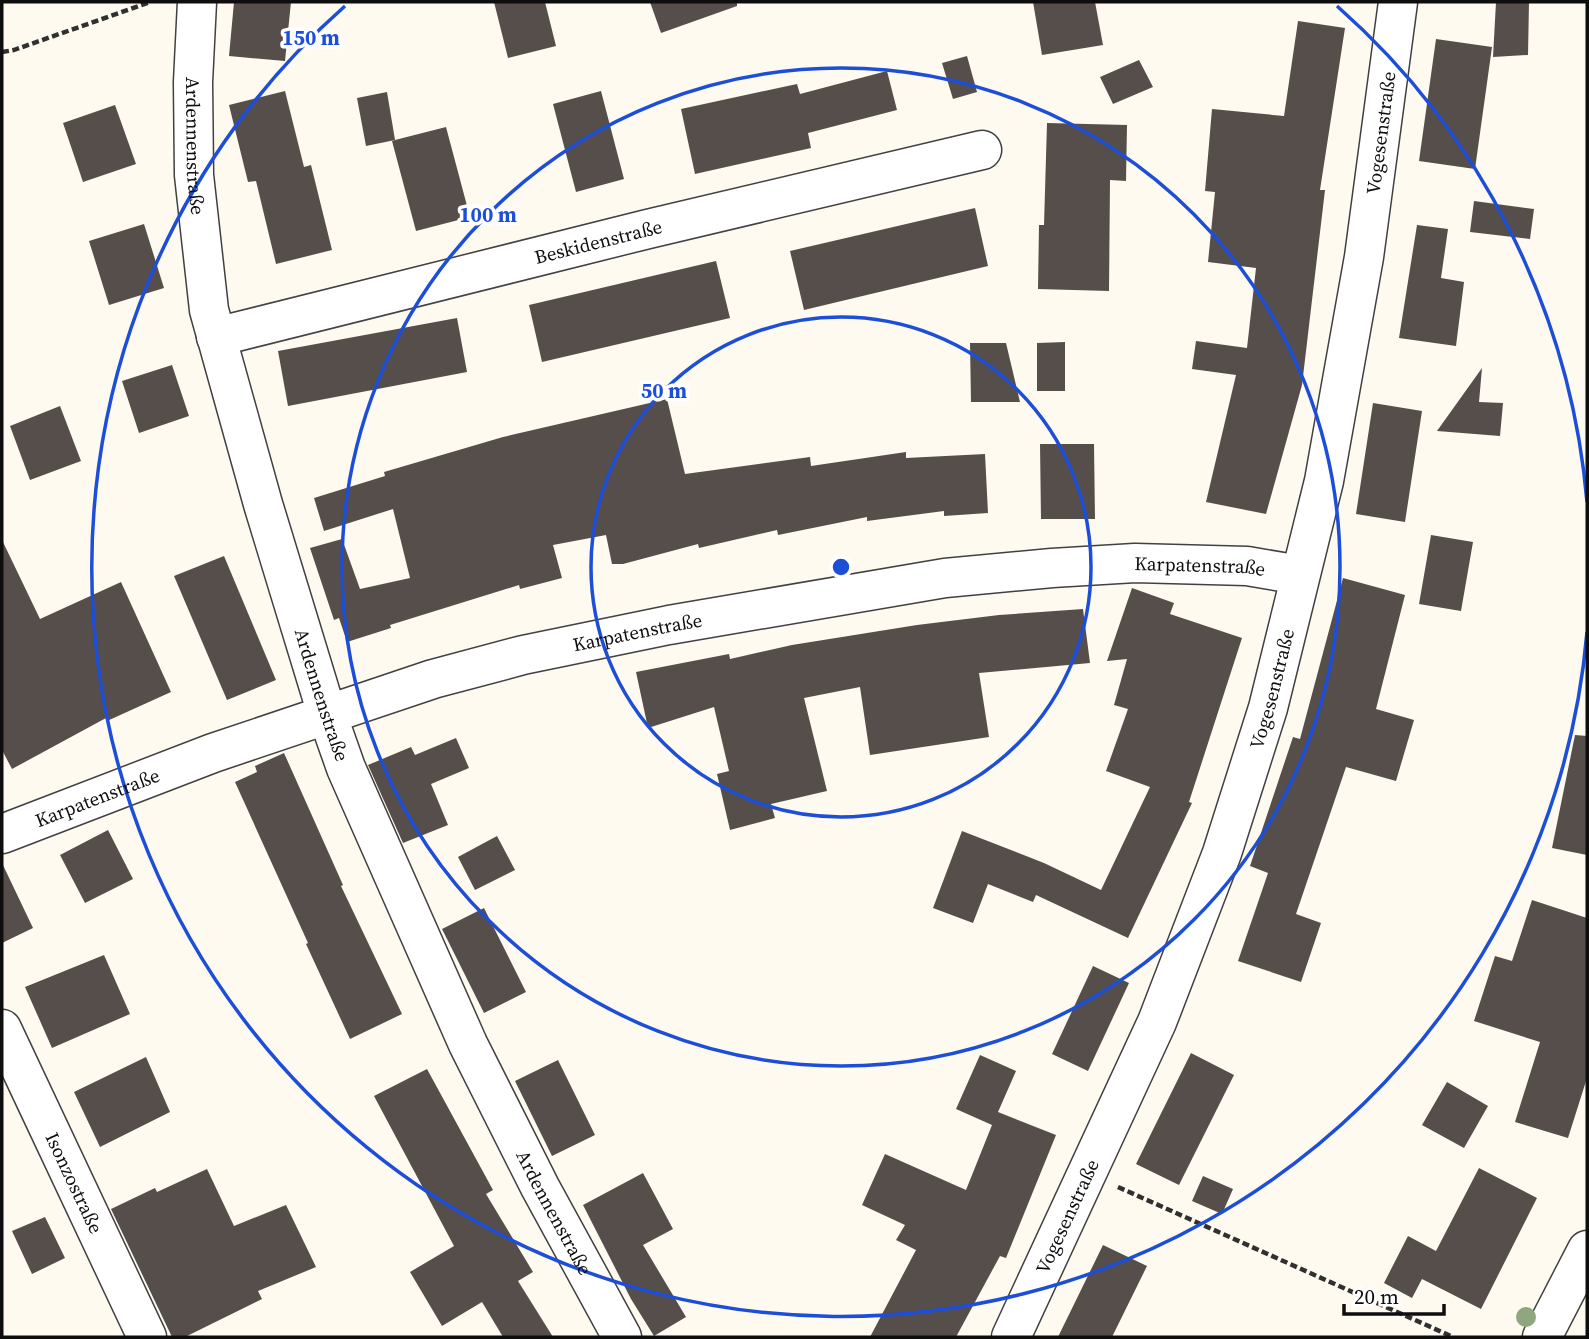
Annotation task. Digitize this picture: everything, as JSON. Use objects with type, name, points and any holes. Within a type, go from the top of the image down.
[{"type":"street","name":"Ardennenstraße","points":[[197,2],[193,82],[194,175],[209,310],[263,504],[327,714],[346,768],[468,1044],[540,1187],[622,1337]]},
{"type":"street","name":"Vogesenstraße","points":[[1011,1337],[1157,1022],[1222,853],[1268,708],[1324,481],[1364,257],[1398,2]]},
{"type":"street","name":"Beskidenstraße","points":[[216,337],[648,229],[982,150]]},
{"type":"street","name":"Karpatenstraße","points":[[2,834],[213,753],[433,679],[523,655],[669,625],[945,578],[1052,568],[1135,563],[1248,566],[1300,575]]},
{"type":"street","name":"Isonzostraße","points":[[2,1029],[148,1337]]},
{"type":"street","points":[[1542,1337],[1587,1250]]},
{"type":"path","points":[[2,52],[150,2]]},
{"type":"path","points":[[1088,1174],[1453,1337]]},
{"type":"building","points":[[234,2],[291,2],[285,61],[229,56]]},
{"type":"building","points":[[494,2],[545,2],[556,46],[508,58]]},
{"type":"building","points":[[650,2],[737,2],[737,6],[661,33]]},
{"type":"building","points":[[1033,2],[1095,2],[1103,45],[1042,55]]},
{"type":"building","points":[[1496,2],[1529,2],[1528,55],[1493,57]]},
{"type":"building","points":[[1298,21],[1345,28],[1320,190],[1325,190],[1302,385],[1266,514],[1206,502],[1236,375],[1192,369],[1196,341],[1247,348],[1256,268],[1208,262],[1215,192],[1205,191],[1212,109],[1284,116]]},
{"type":"building","points":[[1436,39],[1492,47],[1475,169],[1419,161]]},
{"type":"building","points":[[967,56],[977,92],[953,99],[942,63]]},
{"type":"building","points":[[1139,60],[1153,87],[1113,104],[1100,77]]},
{"type":"building","points":[[887,71],[897,110],[808,133],[811,148],[695,174],[681,109],[797,84],[800,94]]},
{"type":"building","points":[[285,91],[304,167],[311,165],[332,250],[276,264],[256,181],[248,182],[229,105]]},
{"type":"building","points":[[601,91],[624,179],[576,192],[553,104]]},
{"type":"building","points":[[387,92],[395,140],[366,146],[357,98]]},
{"type":"building","points":[[115,105],[136,164],[83,182],[63,123]]},
{"type":"building","points":[[1047,123],[1127,125],[1126,181],[1110,180],[1109,291],[1038,289],[1039,225],[1044,225]]},
{"type":"building","points":[[446,127],[470,217],[416,231],[392,141]]},
{"type":"building","points":[[1474,201],[1534,209],[1530,239],[1470,232]]},
{"type":"building","points":[[975,208],[988,266],[804,310],[790,251]]},
{"type":"building","points":[[144,224],[164,288],[109,305],[89,241]]},
{"type":"building","points":[[1417,225],[1448,229],[1441,278],[1464,282],[1456,346],[1399,338]]},
{"type":"building","points":[[716,261],[730,318],[542,362],[529,305]]},
{"type":"building","points":[[457,318],[467,372],[288,406],[278,351]]},
{"type":"building","points":[[1065,342],[1065,391],[1037,391],[1037,343]]},
{"type":"building","points":[[970,343],[1006,343],[1020,402],[971,402]]},
{"type":"building","points":[[172,365],[189,416],[139,433],[122,381]]},
{"type":"building","points":[[1482,368],[1479,402],[1503,403],[1500,436],[1437,431]]},
{"type":"building","points":[[667,399],[685,474],[810,457],[811,466],[906,452],[906,458],[985,454],[988,513],[944,516],[944,511],[867,521],[867,517],[778,535],[777,530],[699,548],[698,544],[623,564],[612,564],[606,535],[553,545],[562,578],[520,589],[519,585],[390,625],[391,628],[347,642],[339,618],[334,620],[310,548],[342,539],[360,589],[410,578],[393,509],[324,531],[314,498],[385,476],[384,472],[503,437]]},
{"type":"building","points":[[1373,403],[1422,411],[1405,522],[1356,514]]},
{"type":"building","points":[[60,406],[81,461],[30,480],[10,426]]},
{"type":"building","points":[[1040,444],[1094,444],[1095,519],[1041,519]]},
{"type":"building","points":[[1431,535],[1473,542],[1461,611],[1419,604]]},
{"type":"building","points":[[2,540],[40,619],[121,582],[171,692],[107,721],[106,718],[12,769],[2,750]]},
{"type":"building","points":[[224,556],[276,680],[227,700],[174,576]]},
{"type":"building","points":[[1343,578],[1405,595],[1376,709],[1414,720],[1396,781],[1346,767],[1296,914],[1321,923],[1301,982],[1238,961],[1268,873],[1250,866],[1293,737],[1300,739]]},
{"type":"building","points":[[1132,588],[1174,603],[1170,614],[1242,638],[1189,802],[1192,803],[1128,938],[1036,895],[1033,902],[988,884],[973,923],[933,908],[962,831],[1044,863],[1101,890],[1150,787],[1106,771],[1128,709],[1114,705],[1127,659],[1107,661]]},
{"type":"building","points":[[1083,609],[1090,663],[979,673],[989,737],[870,755],[860,687],[804,698],[827,791],[771,804],[775,818],[730,830],[717,774],[729,771],[714,707],[648,728],[636,672],[729,654],[730,659],[792,645],[917,625]]},
{"type":"building","points":[[1575,735],[1587,736],[1587,855],[1552,848]]},
{"type":"building","points":[[456,738],[469,768],[431,784],[448,825],[403,843],[368,765],[411,747],[415,755]]},
{"type":"building","points":[[284,753],[343,885],[341,886],[402,1014],[350,1039],[235,782],[257,772],[255,766]]},
{"type":"building","points":[[108,830],[133,879],[85,903],[60,855]]},
{"type":"building","points":[[497,836],[515,870],[475,890],[458,857]]},
{"type":"building","points":[[2,863],[33,928],[2,943]]},
{"type":"building","points":[[1532,900],[1587,918],[1587,1078],[1568,1138],[1515,1122],[1540,1042],[1474,1021],[1495,956],[1512,961]]},
{"type":"building","points":[[484,908],[526,992],[484,1013],[442,929]]},
{"type":"building","points":[[104,955],[130,1014],[52,1048],[25,987]]},
{"type":"building","points":[[1093,966],[1129,983],[1088,1071],[1052,1054]]},
{"type":"building","points":[[1191,1053],[1234,1075],[1179,1185],[1136,1164]]},
{"type":"building","points":[[980,1055],[1016,1071],[998,1112],[1056,1135],[1006,1258],[1000,1256],[956,1337],[870,1337],[916,1250],[896,1240],[905,1225],[862,1205],[885,1154],[966,1190],[992,1125],[956,1109]]},
{"type":"building","points":[[146,1057],[170,1112],[100,1147],[74,1092]]},
{"type":"building","points":[[558,1060],[595,1135],[552,1156],[515,1081]]},
{"type":"building","points":[[427,1069],[493,1190],[486,1194],[533,1272],[518,1281],[553,1337],[503,1337],[482,1302],[442,1326],[410,1272],[454,1246],[374,1096]]},
{"type":"building","points":[[1447,1082],[1488,1106],[1464,1148],[1422,1125]]},
{"type":"building","points":[[1479,1168],[1537,1198],[1481,1309],[1422,1279],[1412,1298],[1384,1283],[1408,1236],[1436,1251]]},
{"type":"building","points":[[207,1169],[234,1226],[286,1205],[316,1267],[258,1291],[262,1299],[185,1337],[172,1337],[111,1209],[155,1188],[157,1192]]},
{"type":"building","points":[[643,1173],[673,1229],[643,1245],[686,1317],[654,1336],[631,1299],[583,1205]]},
{"type":"building","points":[[1203,1176],[1233,1189],[1222,1214],[1192,1201]]},
{"type":"building","points":[[45,1217],[65,1258],[32,1274],[12,1231]]},
{"type":"building","points":[[1103,1245],[1147,1266],[1112,1337],[1058,1337]]}]
